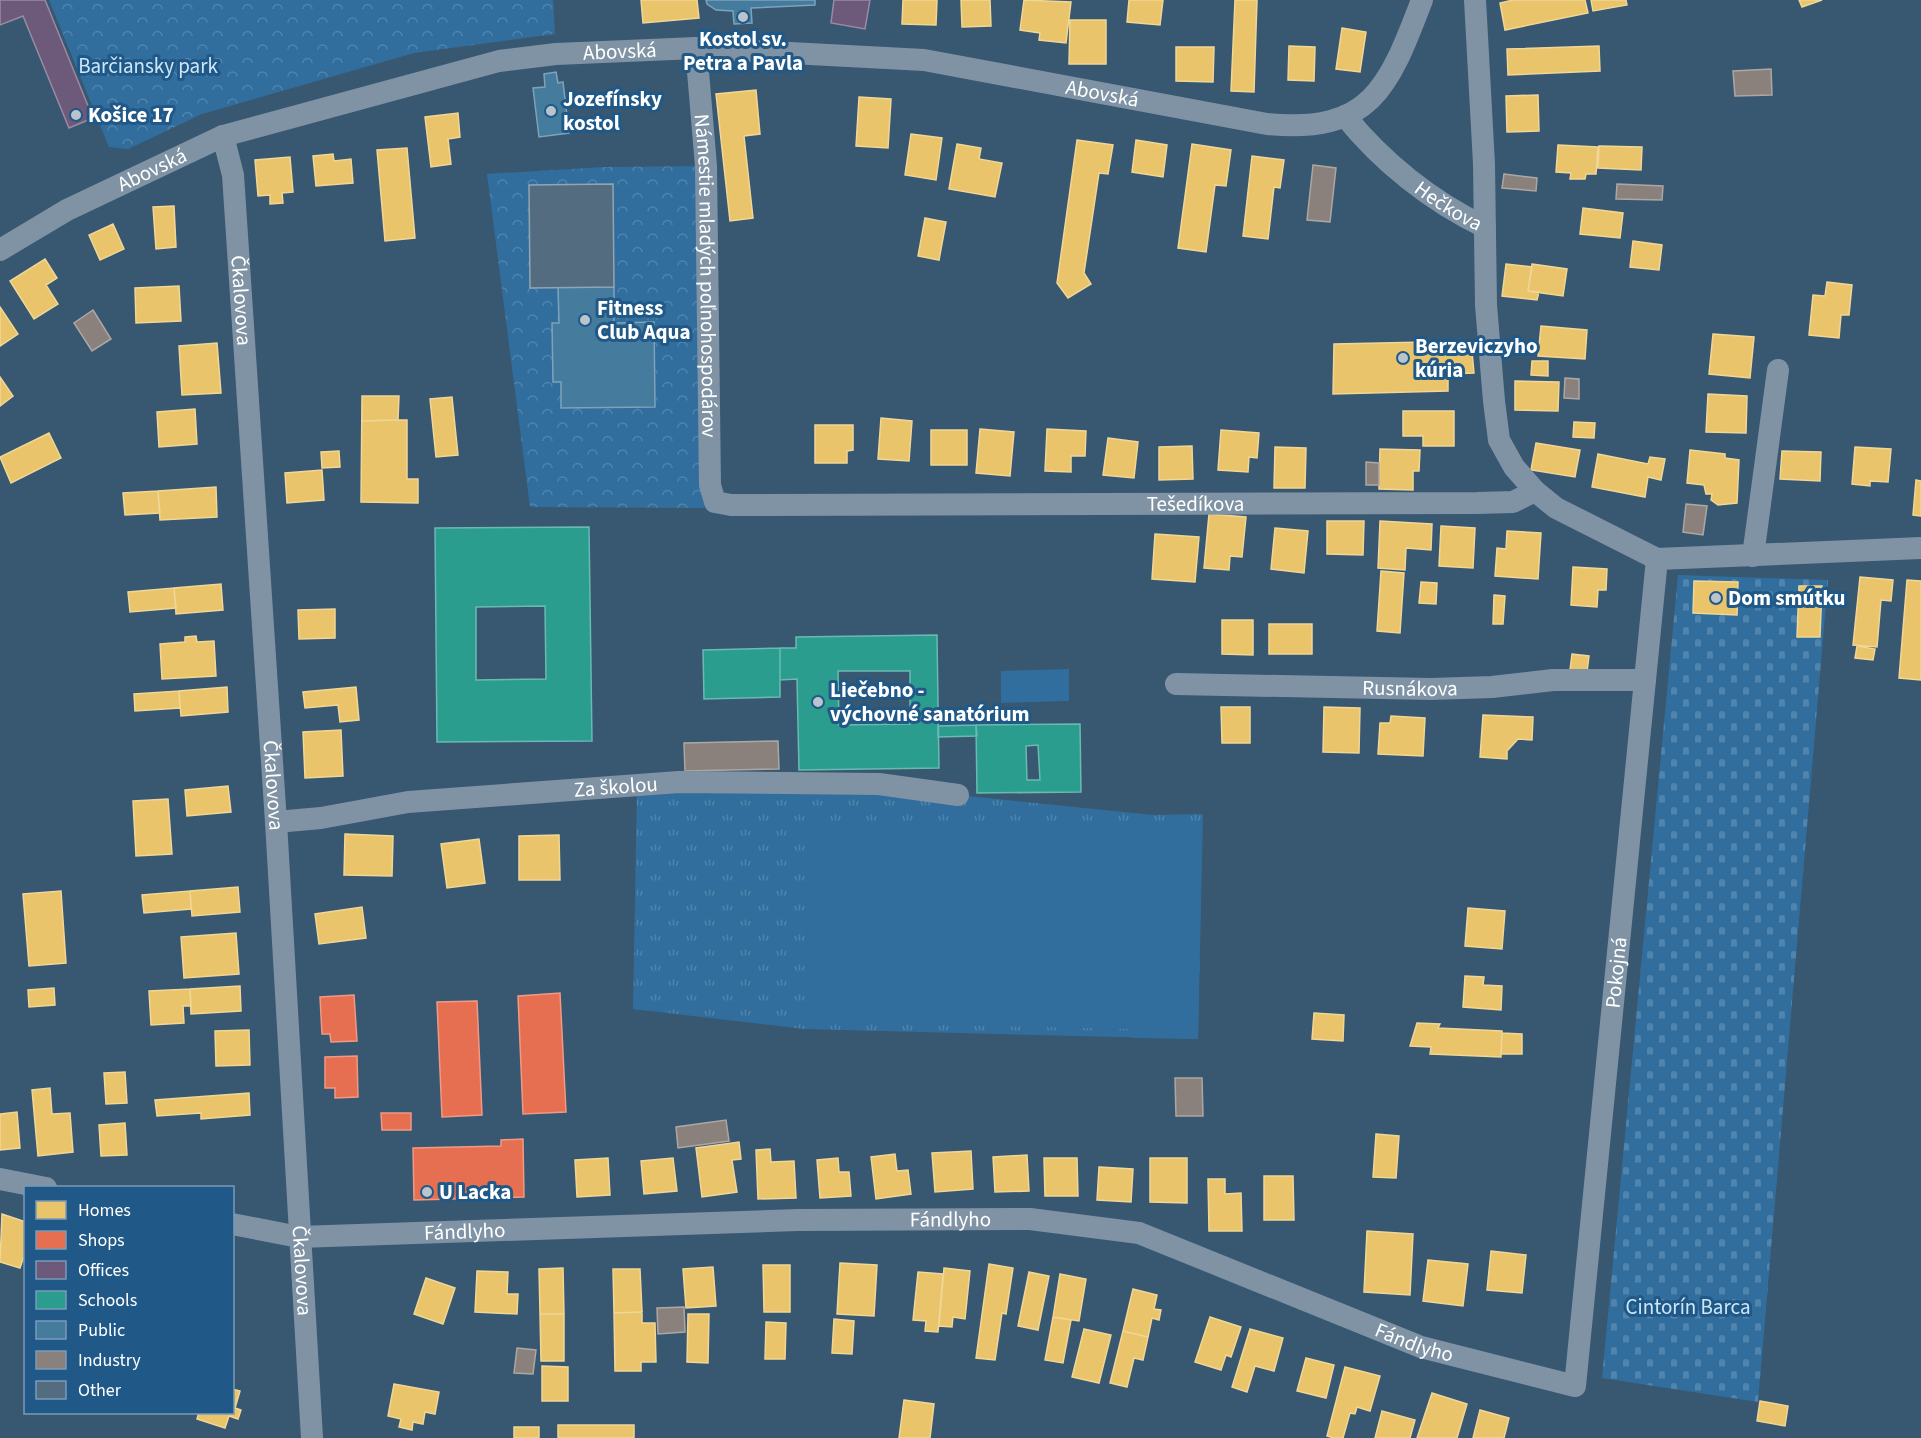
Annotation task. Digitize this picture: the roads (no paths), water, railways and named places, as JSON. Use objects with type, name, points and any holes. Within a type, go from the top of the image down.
[{"type":"street","points":[[1345,116],[1376,96],[1382,87],[1395,66],[1422,0]]},
{"type":"street","points":[[1475,0],[1485,227]]},
{"type":"street","name":"Abovská","points":[[0,250],[67,210],[223,136],[499,62],[597,50],[696,48],[924,60],[1267,124],[1310,126],[1345,116]]},
{"type":"street","name":"Námestie mladých poľnohospodárov","points":[[696,48],[706,166],[710,485],[715,502]]},
{"type":"street","name":"Hečkova","points":[[1345,116],[1364,140],[1393,166],[1461,216],[1485,227],[1486,304],[1499,441],[1514,467],[1535,491]]},
{"type":"street","name":"Čkalovova","points":[[223,136],[233,175],[276,822],[312,1438]]},
{"type":"street","points":[[1753,555],[1778,370]]},
{"type":"street","points":[[1535,491],[1556,508],[1657,559],[1921,548]]},
{"type":"street","name":"Tešedíkova","points":[[715,502],[731,505],[1477,503],[1513,502],[1535,491]]},
{"type":"street","name":"Pokojná","points":[[1575,1386],[1657,559]]},
{"type":"street","name":"Rusnákova","points":[[1176,684],[1431,690],[1492,687],[1553,680],[1645,680]]},
{"type":"street","name":"Za školou","points":[[276,822],[321,818],[408,802],[679,782],[879,783],[958,795]]},
{"type":"street","points":[[0,1179],[36,1186]]},
{"type":"street","name":"Fándlyho","points":[[234,1224],[299,1237],[798,1220],[1030,1219],[1139,1233],[1421,1347],[1575,1386]]},
{"type":"place","name":"Kostol sv. Petra a Pavla","points":[[743,17]]},
{"type":"place","name":"Jozefínsky kostol","points":[[551,111]]},
{"type":"place","name":"Košice 17","points":[[76,115]]},
{"type":"place","name":"Fitness Club Aqua","points":[[585,320]]},
{"type":"place","name":"Berzeviczyho kúria","points":[[1403,358]]},
{"type":"place","name":"Dom smútku","points":[[1716,598]]},
{"type":"place","name":"Liečebno - výchovné sanatórium","points":[[818,702]]},
{"type":"place","name":"U Lacka","points":[[427,1192]]},
{"type":"park label","name":"Barčiansky park","points":[[148,66]]},
{"type":"park label","name":"Cintorín Barca","points":[[1688,1307]]}]
